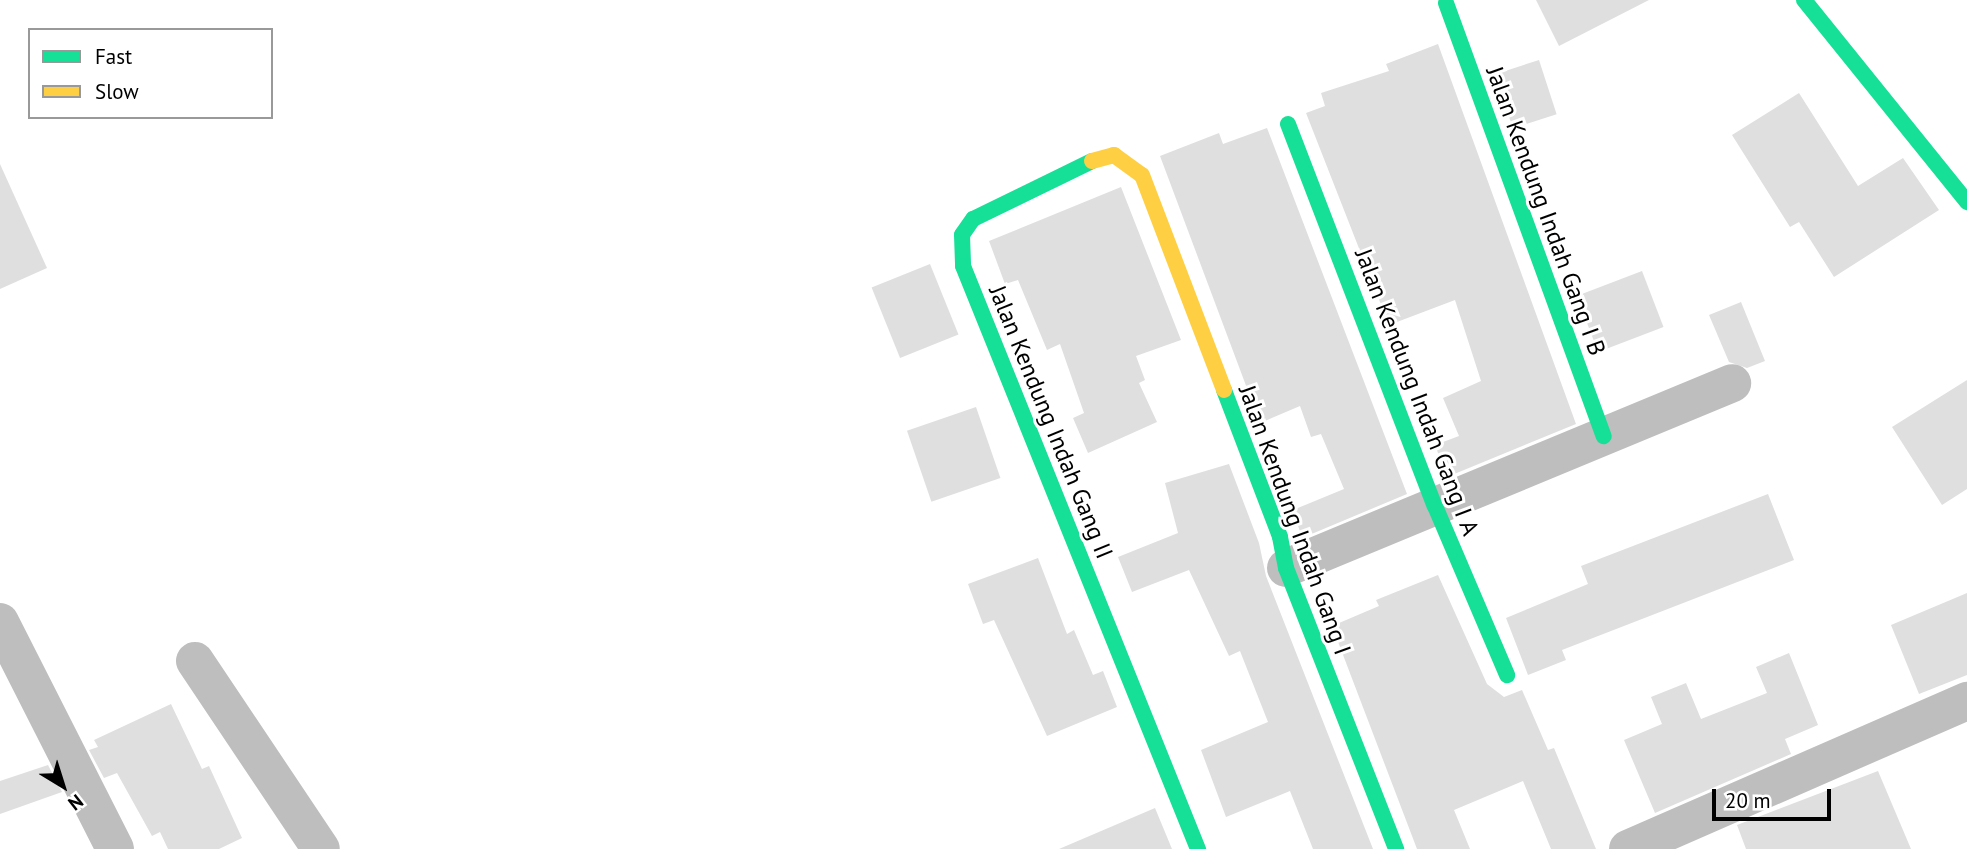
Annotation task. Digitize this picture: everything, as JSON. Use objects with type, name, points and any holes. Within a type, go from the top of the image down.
[{"type":"street","points":[[1804,0],[1967,202]]},
{"type":"street","name":"Jalan Kendung Indah Gang I B","points":[[1446,3],[1604,436]]},
{"type":"street","name":"Jalan Kendung Indah Gang I A","points":[[1288,124],[1435,506],[1507,675]]},
{"type":"street","name":"Jalan Kendung Indah Gang II","points":[[1152,206],[1142,175],[1129,163],[1114,155],[1078,165],[974,219],[962,234],[963,266],[1198,849]]},
{"type":"street","name":"Jalan Kendung Indah Gang I","points":[[1152,206],[1280,537],[1286,568],[1396,849]]},
{"type":"street","points":[[1286,568],[1732,383]]},
{"type":"street","points":[[0,622],[115,849]]},
{"type":"street","points":[[195,661],[321,849]]},
{"type":"street","points":[[1628,849],[1967,701]]},
{"type":"building","points":[[1536,0],[1649,0],[1559,46]]},
{"type":"building","points":[[1438,44],[1576,424],[1447,477],[1435,445],[1459,436],[1443,398],[1481,381],[1455,300],[1389,325],[1306,113],[1325,106],[1321,93],[1389,71],[1386,64]]},
{"type":"building","points":[[1539,60],[1557,114],[1513,128],[1495,74]]},
{"type":"building","points":[[1799,93],[1858,186],[1903,158],[1939,210],[1834,277],[1799,222],[1790,227],[1732,135]]},
{"type":"building","points":[[1267,128],[1407,494],[1302,538],[1293,510],[1344,489],[1321,434],[1311,437],[1300,406],[1260,423],[1160,156],[1219,133],[1223,144]]},
{"type":"building","points":[[0,164],[47,268],[0,289]]},
{"type":"building","points":[[1121,187],[1181,340],[1136,356],[1145,380],[1139,383],[1157,422],[1088,453],[1073,418],[1084,413],[1060,344],[1047,350],[1018,280],[1005,284],[989,241]]},
{"type":"building","points":[[930,264],[958,334],[900,358],[872,288]]},
{"type":"building","points":[[1642,271],[1664,327],[1598,352],[1577,296]]},
{"type":"building","points":[[1741,302],[1765,361],[1747,368],[1729,362],[1709,315]]},
{"type":"building","points":[[1967,380],[1967,489],[1942,505],[1892,427]]},
{"type":"building","points":[[976,407],[1000,478],[931,502],[907,431]]},
{"type":"building","points":[[1229,464],[1259,543],[1266,576],[1373,849],[1313,849],[1290,791],[1226,817],[1201,750],[1268,722],[1240,651],[1229,656],[1189,570],[1132,592],[1118,557],[1178,533],[1165,483]]},
{"type":"building","points":[[1768,494],[1794,560],[1562,650],[1566,660],[1528,675],[1506,618],[1588,584],[1581,566]]},
{"type":"building","points":[[1038,558],[1067,634],[1074,630],[1093,675],[1103,671],[1117,707],[1047,736],[994,620],[983,624],[968,584]]},
{"type":"building","points":[[1438,575],[1487,684],[1504,697],[1522,690],[1548,750],[1554,748],[1596,849],[1551,849],[1523,781],[1454,810],[1470,849],[1417,849],[1332,626],[1379,606],[1376,600]]},
{"type":"building","points":[[1967,593],[1967,675],[1919,694],[1891,625]]},
{"type":"building","points":[[1789,653],[1818,725],[1785,739],[1791,754],[1655,813],[1624,740],[1662,724],[1651,697],[1686,683],[1701,719],[1767,693],[1756,667]]},
{"type":"building","points":[[171,704],[202,769],[209,766],[242,838],[219,849],[168,849],[160,832],[152,836],[117,773],[104,778],[89,750],[98,747],[94,740]]},
{"type":"building","points":[[48,765],[62,792],[0,814],[0,781]]},
{"type":"building","points":[[1878,771],[1911,849],[1746,849],[1737,825]]},
{"type":"building","points":[[1155,808],[1172,849],[1059,849]]},
{"type":"traffic: fast","points":[[1804,0],[1967,202]]},
{"type":"traffic: fast","points":[[1446,3],[1604,436]]},
{"type":"traffic: fast","points":[[1288,124],[1435,506],[1507,675]]},
{"type":"traffic: fast","points":[[1092,161],[973,219],[962,235],[963,266],[1198,849]]},
{"type":"traffic: fast","points":[[1224,390],[1280,537],[1286,568],[1396,849]]},
{"type":"traffic: slow","points":[[1092,161],[1114,155],[1142,175],[1224,390]]}]
